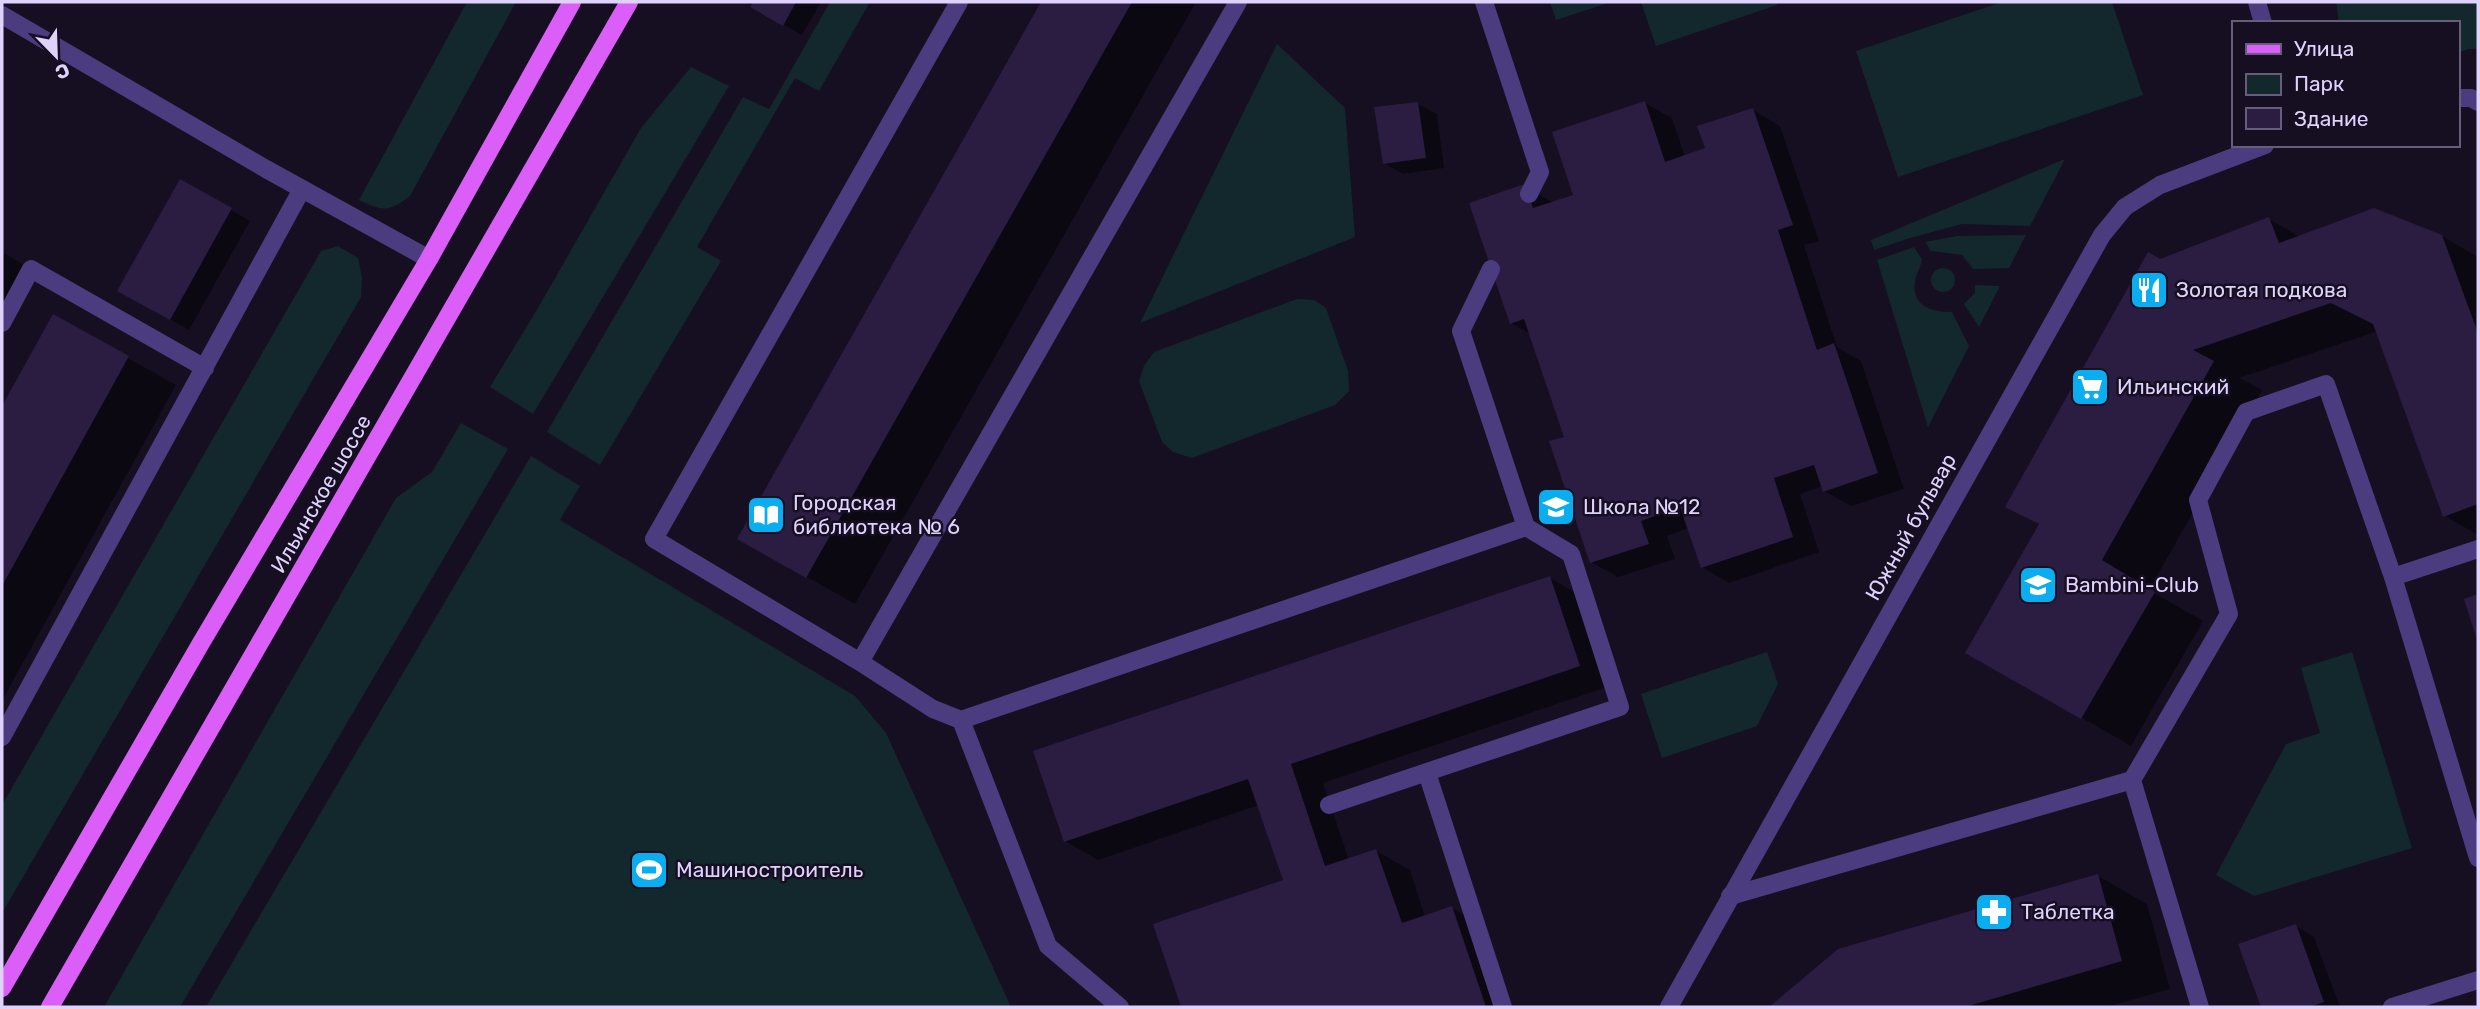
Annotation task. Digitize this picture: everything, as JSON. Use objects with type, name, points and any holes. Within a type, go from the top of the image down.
[{"type":"main road","name":"Ильинское шоссе","points":[[2,988],[201,643],[429,259],[572,2]]},
{"type":"main road","name":"Ильинское шоссе","points":[[50,1007],[629,2]]},
{"type":"street","points":[[959,2],[654,539],[860,662],[933,709],[961,720],[1526,527]]},
{"type":"street","points":[[860,662],[1238,2]]},
{"type":"street","points":[[1484,2],[1540,172],[1529,194]]},
{"type":"street","points":[[2257,2],[2262,21]]},
{"type":"street","points":[[2,15],[302,189],[429,259]]},
{"type":"street","points":[[2459,98],[2471,98],[2478,102]]},
{"type":"street","name":"Южный бульвар","points":[[1669,1007],[2102,234],[2125,207],[2161,185],[2260,147]]},
{"type":"street","points":[[2,737],[302,189]]},
{"type":"street","points":[[2,323],[31,269],[205,368]]},
{"type":"street","points":[[1329,805],[1620,707],[1570,554],[1526,527],[1461,331],[1492,269]]},
{"type":"street","points":[[1730,896],[2133,780],[2229,614],[2198,500],[2246,412],[2326,384],[2393,576],[2478,858]]},
{"type":"street","points":[[2393,576],[2478,549]]},
{"type":"street","points":[[961,720],[1048,946],[1120,1007]]},
{"type":"street","points":[[1427,773],[1503,1007]]},
{"type":"street","points":[[2133,780],[2200,1007]]},
{"type":"street","points":[[2392,1007],[2478,980]]},
{"type":"green space","points":[[467,2],[516,2],[410,196],[385,209],[359,200]]},
{"type":"green space","points":[[830,2],[870,2],[819,91],[795,78],[697,247],[721,261],[600,465],[547,432],[743,97],[769,109]]},
{"type":"green space","points":[[1550,2],[1611,2],[1556,20]]},
{"type":"green space","points":[[1641,2],[1776,2],[1777,5],[1656,46]]},
{"type":"green space","points":[[2002,2],[2112,2],[2143,95],[1898,177],[1856,51]]},
{"type":"green space","points":[[2336,2],[2478,2],[2478,49],[2459,52],[2459,21],[2339,21]]},
{"type":"green space","points":[[1277,44],[1345,108],[1355,237],[1140,323]]},
{"type":"green space","points":[[691,67],[729,86],[533,414],[490,387],[641,128]]},
{"type":"green space","points":[[2065,159],[2030,226],[1962,224],[1874,250],[1871,240]]},
{"type":"green space","points":[[2026,235],[2009,268],[1973,269],[1962,255],[1931,251],[1925,242],[1957,236]]},
{"type":"green space","points":[[338,246],[358,258],[362,278],[361,297],[2,913],[2,805],[321,251]]},
{"type":"green space","points":[[1914,247],[1922,259],[1915,281],[1916,297],[1930,309],[1952,312],[1969,346],[1928,427],[1877,260]]},
{"type":"green space","points":[[1943,268],[1951,272],[1955,280],[1951,288],[1943,292],[1935,288],[1931,280],[1935,272]]},
{"type":"green space","points":[[1975,285],[2000,286],[1979,327],[1964,304],[1975,293]]},
{"type":"green space","points":[[1297,299],[1314,300],[1326,308],[1348,371],[1349,391],[1335,405],[1192,458],[1173,452],[1162,442],[1139,381],[1144,366],[1154,352]]},
{"type":"green space","points":[[461,423],[508,449],[180,1007],[104,1007],[396,498],[432,472]]},
{"type":"green space","name":"Машиностроитель","points":[[531,456],[580,486],[560,520],[855,696],[886,733],[1011,1007],[206,1007]]},
{"type":"green space","points":[[1767,652],[1778,684],[1757,726],[1662,758],[1641,694]]},
{"type":"green space","points":[[2352,652],[2412,848],[2254,896],[2216,875],[2286,744],[2320,733],[2301,668]]},
{"type":"building","points":[[753,2],[796,2],[783,26],[750,7]]},
{"type":"building","points":[[1041,2],[1132,2],[806,578],[737,539]]},
{"type":"building","points":[[1645,101],[1665,162],[1705,148],[1697,126],[1753,108],[1793,225],[1778,230],[1817,350],[1834,343],[1878,473],[1823,492],[1814,465],[1774,478],[1793,537],[1701,568],[1680,507],[1641,521],[1649,544],[1590,563],[1549,441],[1564,437],[1524,319],[1510,324],[1469,203],[1525,184],[1533,208],[1573,195],[1552,132]]},
{"type":"building","points":[[1418,102],[1426,158],[1383,164],[1374,107]]},
{"type":"building","points":[[180,179],[232,208],[170,320],[117,291]]},
{"type":"building","points":[[2374,208],[2442,235],[2478,333],[2478,504],[2443,517],[2373,324],[2331,303],[2193,350],[2214,361],[2102,560],[2155,592],[2081,719],[1965,653],[2039,524],[2005,507],[2148,252],[2160,259],[2269,217],[2279,243]]},
{"type":"building","points":[[53,314],[129,356],[2,586],[2,406]]},
{"type":"building","points":[[1550,576],[1580,666],[1291,764],[1325,866],[1376,849],[1402,923],[1452,906],[1486,1007],[1181,1007],[1153,924],[1283,880],[1248,779],[1064,842],[1033,751]]},
{"type":"building","points":[[2478,594],[2478,643],[2464,599]]},
{"type":"building","points":[[2098,874],[2122,961],[1965,1007],[1769,1007],[1838,949]]},
{"type":"building","points":[[2296,924],[2324,1002],[2309,1007],[2261,1007],[2238,944]]},
{"type":"place","name":"Золотая подкова","points":[[2149,290]]},
{"type":"place","name":"Ильинский","points":[[2090,387]]},
{"type":"place","name":"Школа №12","points":[[1556,507]]},
{"type":"place","name":"Городская библиотека № 6","points":[[766,515]]},
{"type":"place","name":"Bambini-Club","points":[[2038,585]]},
{"type":"place","name":"Машиностроитель","points":[[649,870]]},
{"type":"place","name":"Таблетка","points":[[1994,912]]}]
